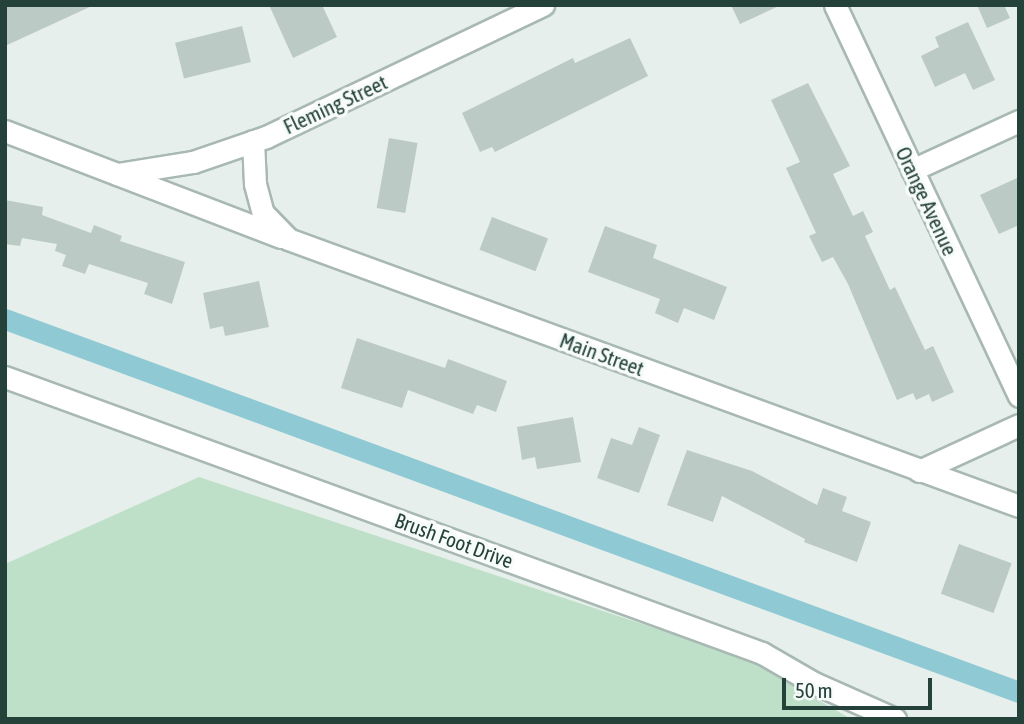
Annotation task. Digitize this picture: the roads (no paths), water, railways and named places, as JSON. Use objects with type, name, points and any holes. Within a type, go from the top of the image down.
[{"type":"street","name":"Orange Avenue","points":[[835,5],[1019,396]]},
{"type":"street","name":"Fleming Street","points":[[117,174],[193,162],[253,141],[534,7]]},
{"type":"street","points":[[912,170],[1019,121]]},
{"type":"street","points":[[5,131],[288,239]]},
{"type":"street","name":"Main Street","points":[[253,141],[255,184],[264,214],[288,239],[1019,506]]},
{"type":"street","name":"Brush Foot Drive","points":[[5,377],[762,653],[864,713],[895,719]]},
{"type":"street","points":[[919,471],[1019,425]]},
{"type":"waterway","points":[[5,319],[1019,692]]}]
